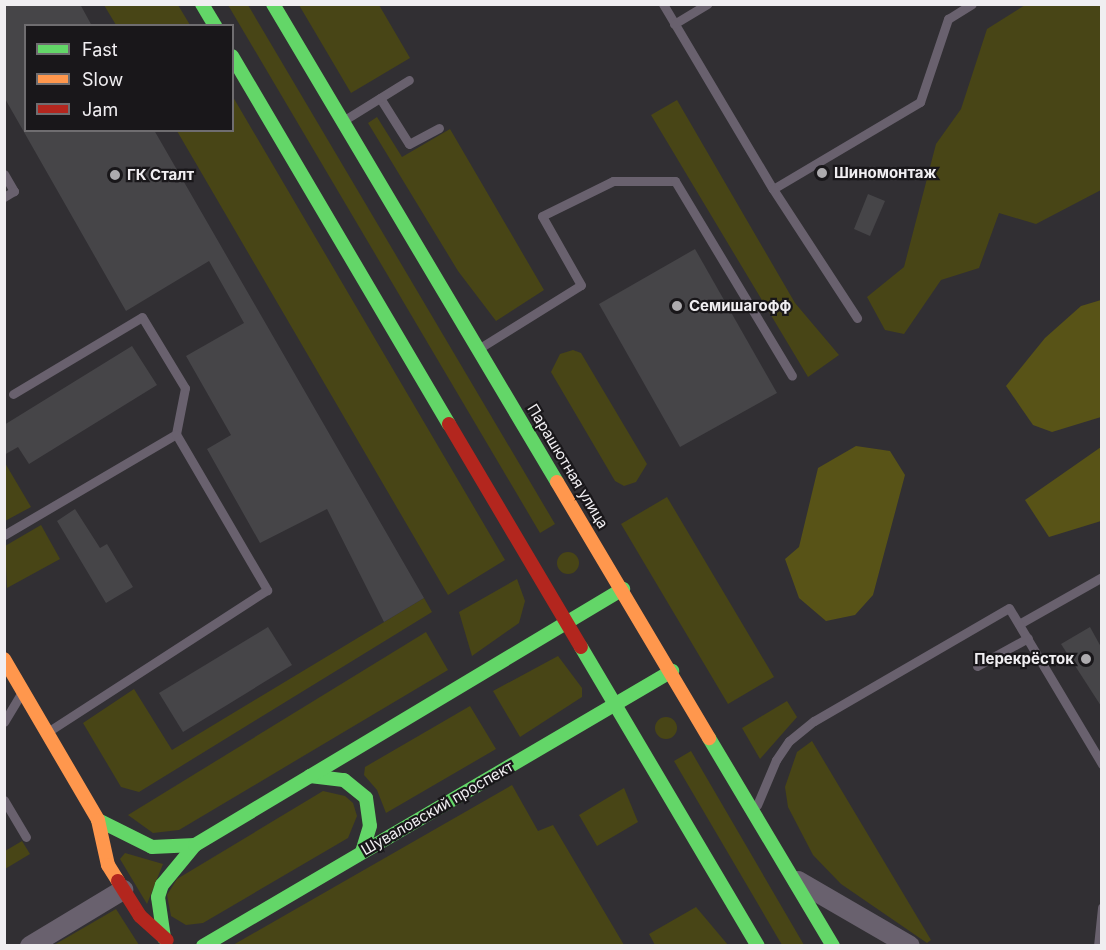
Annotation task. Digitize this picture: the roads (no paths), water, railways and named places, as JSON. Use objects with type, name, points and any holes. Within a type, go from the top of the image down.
[{"type":"main road","points":[[202,4],[214,24]]},
{"type":"main road","name":"Парашютная улица","points":[[273,4],[798,880],[833,945]]},
{"type":"main road","points":[[234,59],[758,945]]},
{"type":"main road","points":[[170,942],[159,911],[162,885],[195,845],[623,589]]},
{"type":"main road","points":[[4,659],[98,820],[108,865],[140,916],[170,942]]},
{"type":"main road","name":"Шуваловский проспект","points":[[203,945],[672,671]]},
{"type":"main road","points":[[310,776],[344,780],[366,798],[370,825],[362,852]]},
{"type":"main road","points":[[98,820],[152,847],[195,845]]},
{"type":"street","points":[[798,880],[910,945]]},
{"type":"street","points":[[30,945],[123,890]]},
{"type":"lane","points":[[663,4],[773,189],[857,318]]},
{"type":"lane","points":[[674,24],[706,4]]},
{"type":"lane","points":[[773,189],[920,102],[948,19],[972,4]]},
{"type":"lane","points":[[342,121],[409,80]]},
{"type":"lane","points":[[380,98],[409,144],[439,128]]},
{"type":"lane","points":[[4,174],[14,191],[4,197]]},
{"type":"lane","points":[[478,349],[580,285],[542,216],[614,181],[675,181],[792,376]]},
{"type":"lane","points":[[13,394],[142,317],[185,388],[176,434],[267,590],[47,732]]},
{"type":"lane","points":[[4,535],[176,434]]},
{"type":"lane","points":[[1019,624],[1101,577]]},
{"type":"lane","points":[[755,809],[776,760],[789,741],[813,721],[1009,608],[1101,764]]},
{"type":"lane","points":[[977,666],[1028,638]]},
{"type":"lane","points":[[4,722],[23,690]]},
{"type":"lane","points":[[4,800],[26,837]]},
{"type":"lane","points":[[1098,945],[1101,907]]},
{"type":"place","name":"Шиномонтаж","points":[[822,173]]},
{"type":"place","name":"ГК Сталт","points":[[115,175]]},
{"type":"place","name":"Семишагофф","points":[[677,306]]},
{"type":"place","name":"Перекрёсток","points":[[1086,659]]}]
